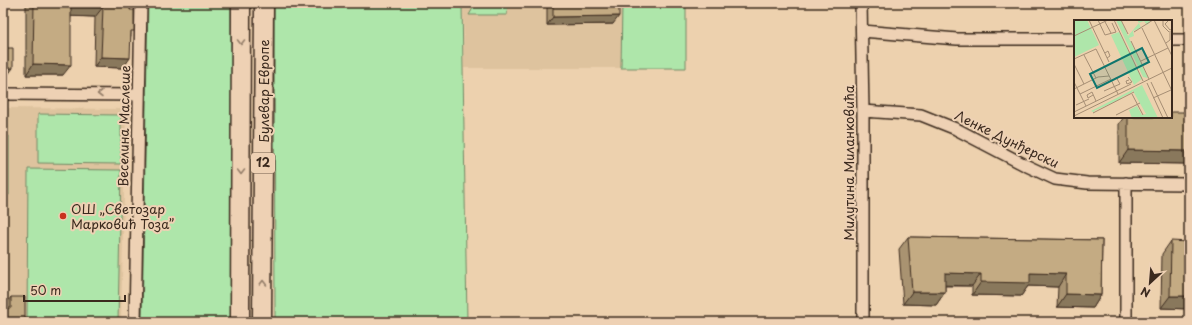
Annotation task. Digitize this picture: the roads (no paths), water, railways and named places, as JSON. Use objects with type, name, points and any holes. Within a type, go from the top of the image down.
[{"type":"main road","name":"Булевар Европе","points":[[240,322],[241,3]]},
{"type":"main road","name":"Булевар Европе","points":[[262,322],[264,3]]},
{"type":"street","name":"Веселина Маслеше","points":[[135,322],[141,3]]},
{"type":"street","name":"Милутина Миланковића","points":[[861,3],[863,111],[863,322]]},
{"type":"street","points":[[862,31],[957,39],[1074,39]]},
{"type":"street","points":[[1172,40],[1189,40]]},
{"type":"street","points":[[3,94],[139,95]]},
{"type":"street","name":"Ленке Дунђерски","points":[[863,111],[921,115],[956,129],[1025,165],[1055,178],[1087,183],[1189,184]]},
{"type":"street","points":[[1126,183],[1126,322]]},
{"type":"place","name":"ОШ „Светозар Марковић Тоза”","points":[[63,216]]}]
